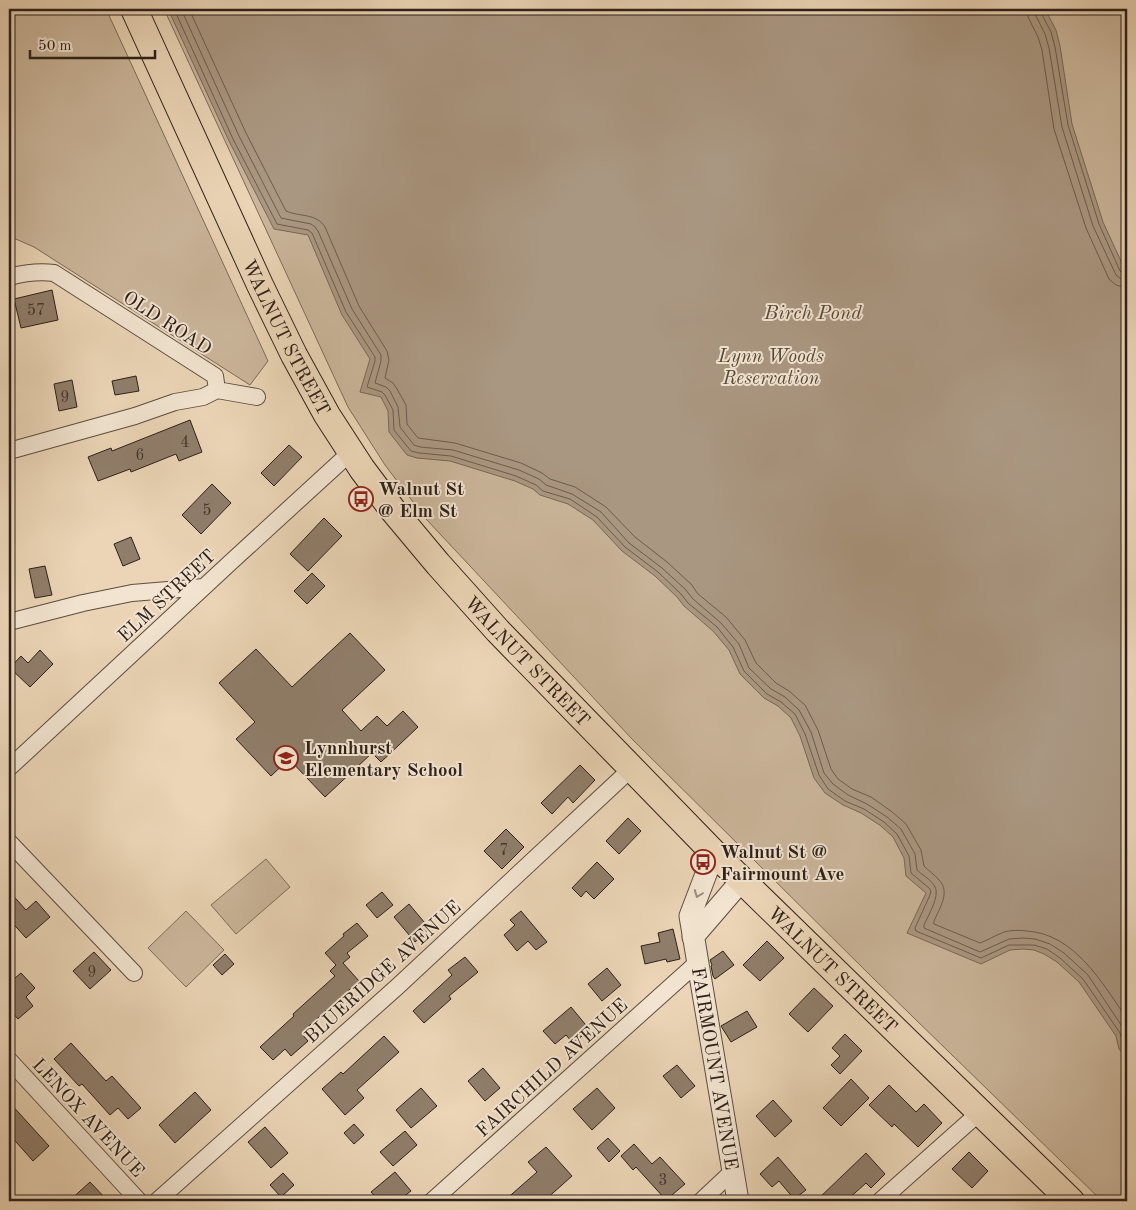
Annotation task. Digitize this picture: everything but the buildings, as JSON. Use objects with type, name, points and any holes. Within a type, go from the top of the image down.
[{"type":"main road","name":"WALNUT STREET","points":[[134,9],[278,322],[310,386],[376,490],[498,632],[714,853],[1071,1201]]},
{"type":"street","name":"OLD ROAD","points":[[9,277],[42,271],[54,273],[215,376],[217,390]]},
{"type":"street","points":[[9,451],[136,416],[176,402],[203,397],[217,390],[257,397]]},
{"type":"street","name":"ELM STREET","points":[[9,768],[351,452]]},
{"type":"street","points":[[9,622],[83,603],[132,593],[204,587]]},
{"type":"street","name":"BLUERIDGE AVENUE","points":[[157,1201],[397,987],[632,768]]},
{"type":"street","points":[[9,842],[134,973]]},
{"type":"street","name":"FAIRMOUNT AVENUE","points":[[714,853],[690,916],[738,1201]]},
{"type":"street","points":[[693,937],[742,880]]},
{"type":"street","name":"FAIRCHILD AVENUE","points":[[432,1201],[698,962]]},
{"type":"street","name":"LENOX AVENUE","points":[[9,1060],[139,1201]]},
{"type":"street","points":[[880,1201],[980,1112]]},
{"type":"street","points":[[701,1201],[734,1171]]},
{"type":"green space","points":[[9,9],[106,9],[268,361],[250,385],[34,247],[9,236]]},
{"type":"green space","name":"Birch Pond","points":[[164,9],[1127,9],[1127,1201],[1102,1201],[874,979],[632,739],[426,519],[385,465],[348,407]]},
{"type":"green space","points":[[266,859],[290,887],[236,934],[211,905]]},
{"type":"green space","points":[[186,911],[224,950],[186,987],[148,948]]},
{"type":"water","name":"Birch Pond","points":[[168,9],[1045,9],[1056,30],[1060,46],[1072,124],[1103,222],[1127,274],[1127,1059],[1119,1049],[1116,1036],[1079,982],[1057,962],[1044,954],[1034,950],[1010,950],[981,964],[907,933],[926,893],[906,876],[904,858],[893,837],[881,826],[861,813],[843,805],[825,793],[814,778],[800,736],[791,718],[778,706],[764,698],[740,674],[729,650],[713,631],[684,606],[655,576],[622,551],[593,520],[568,504],[540,495],[533,489],[515,481],[450,461],[417,458],[407,455],[389,432],[388,411],[381,397],[360,392],[370,359],[342,315],[308,235],[274,229],[229,141]]},
{"type":"place","name":"Walnut St @ Elm St","points":[[361,499]]},
{"type":"place","name":"Lynnhurst Elementary School","points":[[286,758]]},
{"type":"place","name":"Walnut St @ Fairmount Ave","points":[[703,862]]},
{"type":"park label","name":"Lynn Woods Reservation","points":[[771,366]]}]
